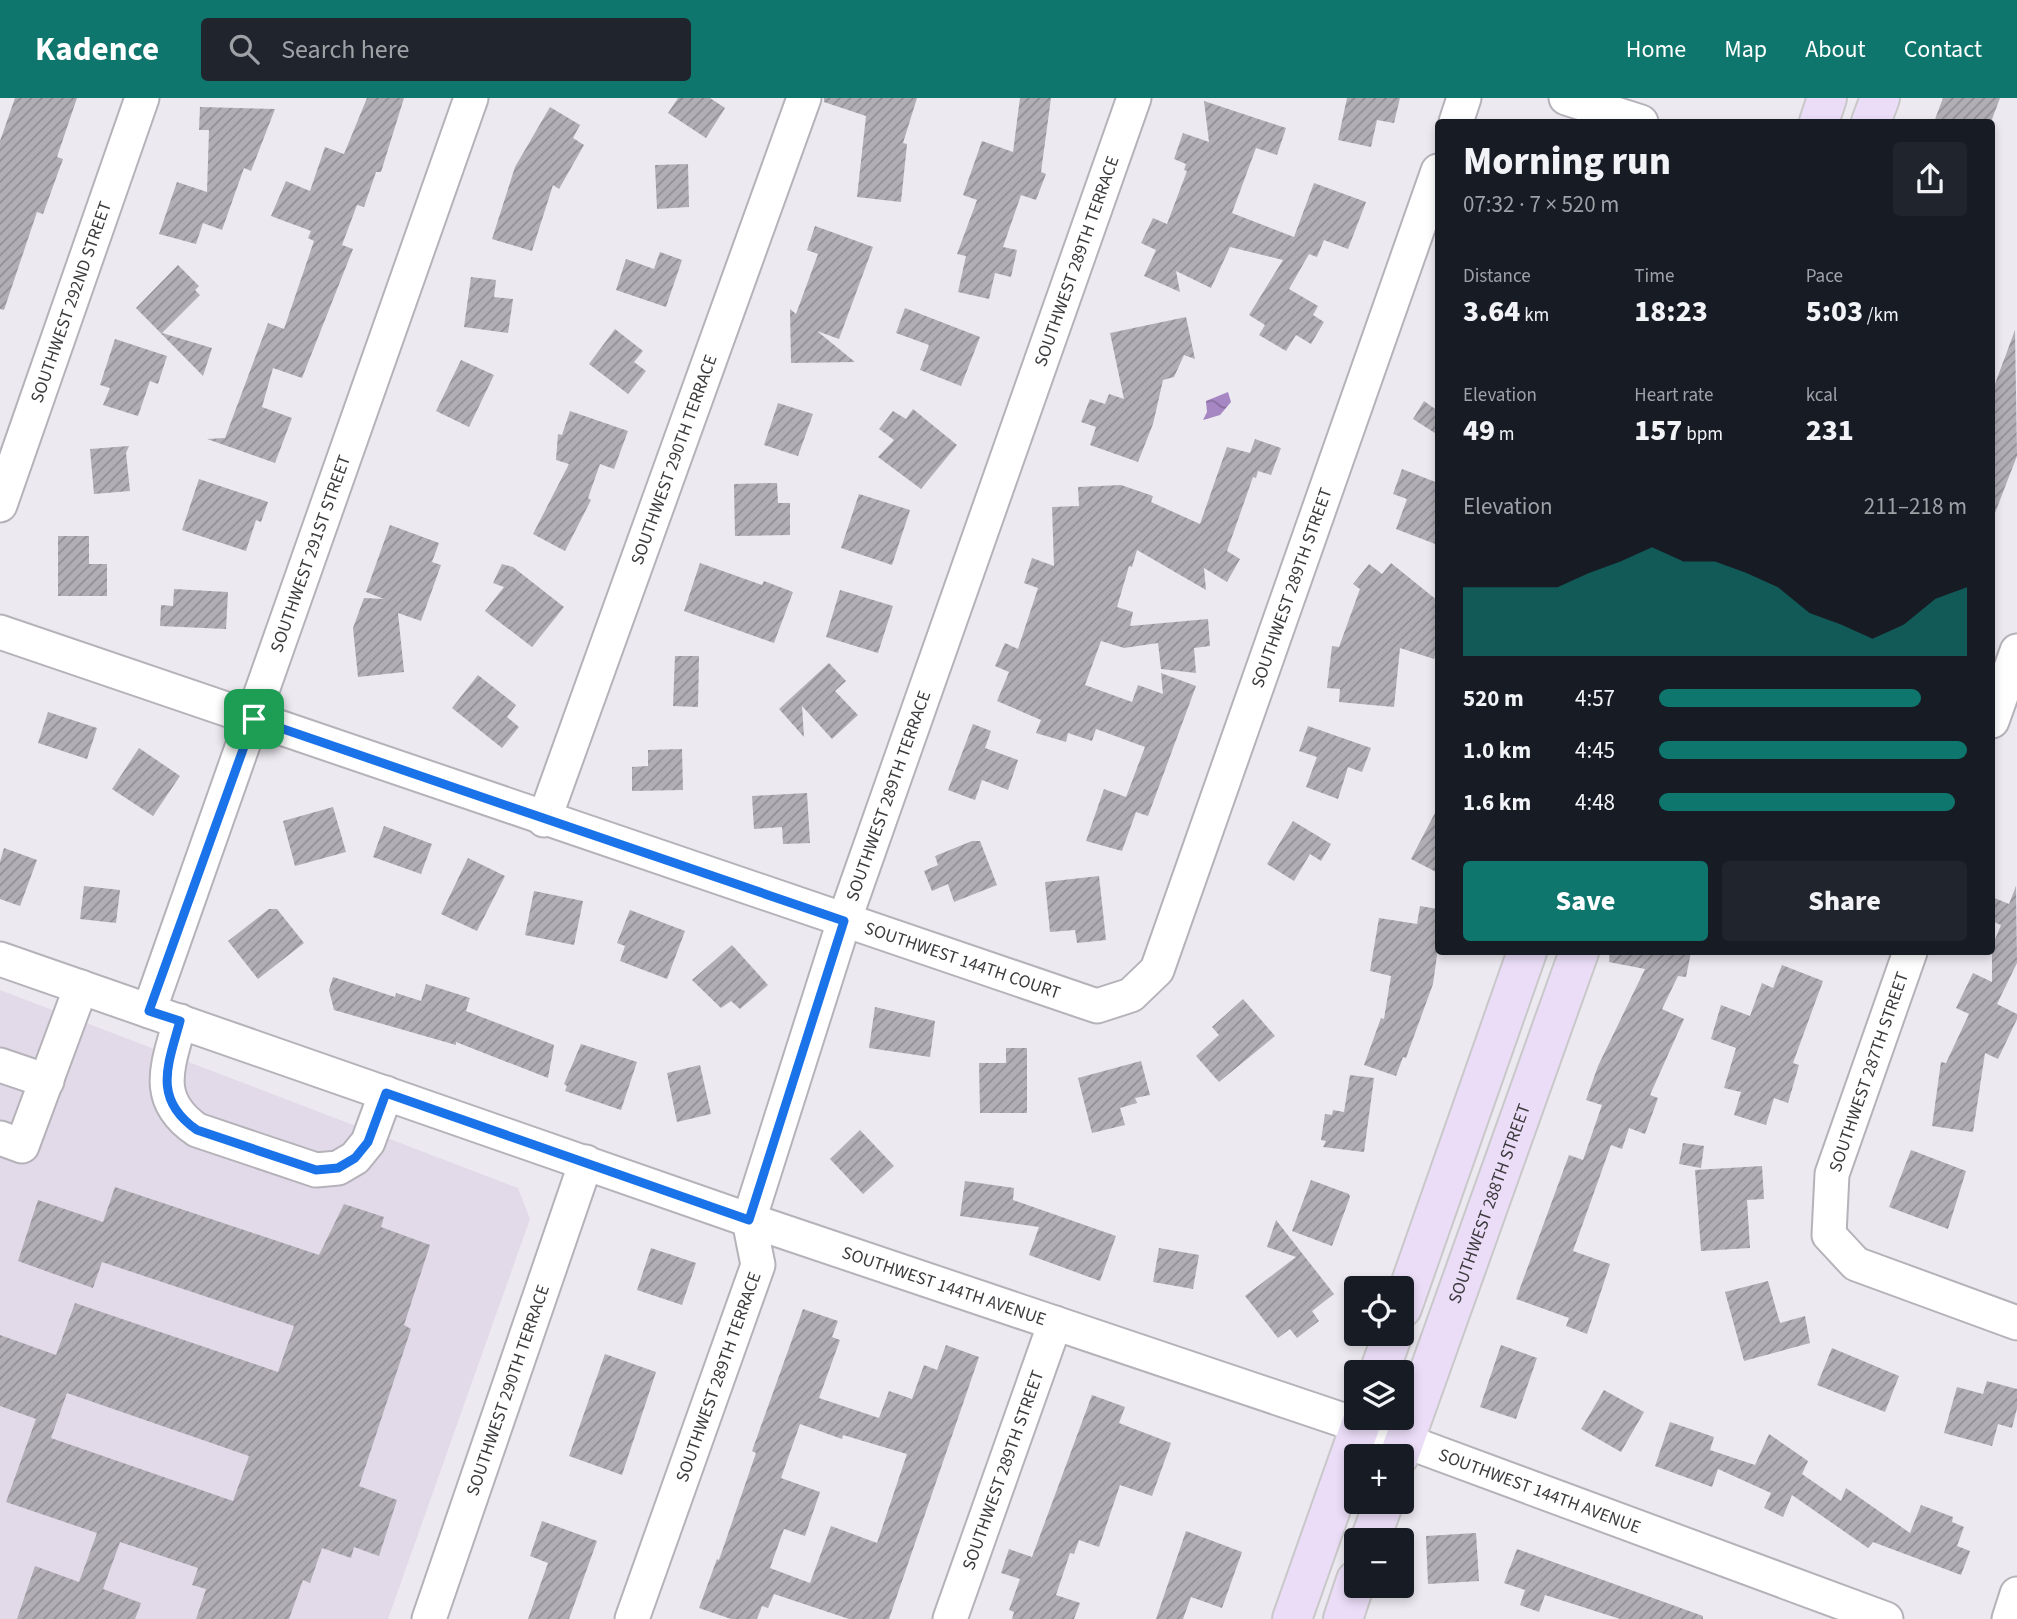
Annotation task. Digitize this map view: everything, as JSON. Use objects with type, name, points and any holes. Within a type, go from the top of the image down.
[{"type":"main road","points":[[1820,119],[1827,98]]},
{"type":"main road","points":[[1872,119],[1880,98]]},
{"type":"main road","points":[[1413,1276],[1526,955]]},
{"type":"main road","name":"SOUTHWEST 288TH STREET","points":[[1403,1444],[1578,955]]},
{"type":"main road","points":[[1292,1619],[1359,1430]]},
{"type":"main road","points":[[1343,1619],[1350,1598]]},
{"type":"street","name":"SOUTHWEST 292ND STREET","points":[[0,505],[142,98]]},
{"type":"street","name":"SOUTHWEST 291ST STREET","points":[[386,1093],[368,1142],[355,1158],[338,1168],[316,1170],[197,1130],[180,1118],[169,1100],[165,1016],[254,719],[471,98]]},
{"type":"street","name":"SOUTHWEST 290TH TERRACE","points":[[544,820],[804,98]]},
{"type":"street","name":"SOUTHWEST 289TH TERRACE","points":[[632,1619],[758,1265],[749,1220],[844,921],[1134,98]]},
{"type":"street","points":[[1456,119],[1464,98]]},
{"type":"street","points":[[1566,98],[1632,119]]},
{"type":"street","name":"SOUTHWEST 289TH STREET","points":[[1131,995],[1157,970],[1435,180]]},
{"type":"street","name":"SOUTHWEST 144TH COURT","points":[[0,632],[544,820],[1097,1006],[1131,995]]},
{"type":"street","points":[[1995,713],[2017,651]]},
{"type":"street","name":"SOUTHWEST 287TH STREET","points":[[1909,955],[1832,1174],[1829,1235],[1857,1264],[2017,1323]]},
{"type":"street","name":"SOUTHWEST 144TH AVENUE","points":[[0,959],[749,1220],[1055,1324],[1344,1416]]},
{"type":"street","points":[[0,1138],[22,1146],[81,987]]},
{"type":"street","points":[[0,1065],[47,1081]]},
{"type":"street","name":"SOUTHWEST 290TH TERRACE","points":[[429,1619],[586,1162]]},
{"type":"street","name":"SOUTHWEST 289TH STREET","points":[[950,1619],[1055,1324]]},
{"type":"street","name":"SOUTHWEST 144TH AVENUE","points":[[1374,1430],[1396,1444]]},
{"type":"street","name":"SOUTHWEST 144TH AVENUE","points":[[1414,1452],[1886,1619]]},
{"type":"street","points":[[2009,1619],[2017,1594]]},
{"type":"shaded area","points":[[0,990],[518,1188],[530,1219],[388,1619],[0,1619]]},
{"type":"water","points":[[1228,392],[1231,402],[1220,415],[1203,420],[1207,412],[1206,401]]},
{"type":"building","points":[[15,98],[77,98],[57,157],[63,159],[43,214],[37,212],[4,310],[0,309],[0,141]]},
{"type":"building","points":[[367,98],[404,98],[381,172],[376,172],[364,207],[357,205],[342,245],[353,249],[302,378],[273,368],[262,407],[292,418],[275,463],[207,439],[225,438],[268,323],[284,329],[314,241],[308,238],[311,231],[271,216],[286,181],[310,191],[325,147],[344,154]]},
{"type":"building","points":[[678,98],[710,98],[725,108],[706,138],[668,113]]},
{"type":"building","points":[[824,98],[917,98],[903,143],[907,144],[901,202],[857,197],[866,116],[824,102]]},
{"type":"building","points":[[1020,98],[1051,98],[1041,172],[1046,174],[1036,200],[1021,195],[1003,247],[1017,250],[1011,277],[995,273],[989,299],[958,292],[966,256],[957,254],[977,200],[963,195],[982,141],[1013,152]]},
{"type":"building","points":[[1347,98],[1400,98],[1394,123],[1377,120],[1371,147],[1338,140]]},
{"type":"building","points":[[1943,98],[2000,98],[1992,119],[1935,119]]},
{"type":"building","points":[[1204,101],[1286,128],[1277,155],[1256,148],[1232,213],[1294,237],[1314,183],[1366,202],[1348,249],[1324,240],[1317,257],[1309,254],[1289,289],[1318,306],[1313,315],[1324,322],[1311,344],[1296,335],[1286,351],[1259,335],[1265,325],[1249,315],[1283,260],[1230,247],[1211,288],[1176,271],[1180,292],[1144,276],[1156,250],[1141,243],[1153,218],[1167,224],[1187,171],[1184,170],[1186,164],[1174,159],[1183,133],[1209,142]]},
{"type":"building","points":[[200,107],[275,109],[251,171],[244,168],[222,230],[203,223],[196,244],[159,234],[177,182],[207,192],[209,130],[199,130]]},
{"type":"building","points":[[550,107],[580,125],[573,138],[584,145],[559,189],[553,185],[532,251],[492,239],[515,167]]},
{"type":"building","points":[[688,164],[689,207],[657,209],[655,165]]},
{"type":"building","points":[[815,226],[873,247],[839,339],[817,331],[855,362],[791,363],[790,309],[796,314],[818,254],[807,250]]},
{"type":"building","points":[[660,252],[682,260],[666,307],[616,290],[626,259],[654,269]]},
{"type":"building","points":[[178,265],[199,286],[195,290],[200,295],[162,333],[212,348],[203,376],[136,308]]},
{"type":"building","points":[[471,277],[496,280],[494,297],[513,299],[508,333],[464,327]]},
{"type":"building","points":[[905,308],[980,337],[961,386],[920,370],[929,345],[896,333]]},
{"type":"building","points":[[1186,317],[1195,359],[1184,355],[1174,377],[1163,380],[1153,424],[1138,462],[1090,445],[1096,427],[1081,422],[1090,399],[1105,404],[1109,394],[1124,399],[1110,333]]},
{"type":"building","points":[[615,329],[643,351],[634,362],[646,371],[628,394],[589,364]]},
{"type":"building","points":[[2015,330],[2017,456],[1995,513],[1995,384]]},
{"type":"building","points":[[115,339],[167,356],[158,384],[150,381],[138,416],[103,405],[110,388],[100,385]]},
{"type":"building","points":[[461,360],[494,375],[469,427],[436,411]]},
{"type":"building","points":[[1424,401],[1435,409],[1435,433],[1413,419]]},
{"type":"building","points":[[778,403],[813,414],[798,456],[764,445]]},
{"type":"building","points":[[913,409],[957,445],[921,489],[878,457],[894,440],[879,429],[893,411],[906,419]]},
{"type":"building","points":[[570,411],[628,431],[614,469],[600,464],[588,498],[591,500],[565,551],[533,534],[569,464],[556,460],[558,434],[562,435]]},
{"type":"building","points":[[1255,439],[1281,448],[1271,475],[1258,471],[1256,478],[1253,477],[1227,551],[1240,559],[1227,582],[1204,568],[1206,590],[1137,550],[1132,567],[1129,566],[1117,607],[1133,612],[1130,626],[1208,619],[1210,646],[1194,648],[1196,673],[1161,669],[1158,643],[1124,648],[1101,641],[1085,685],[1132,702],[1138,685],[1163,694],[1161,673],[1196,686],[1148,816],[1136,812],[1122,851],[1086,841],[1104,789],[1126,797],[1145,747],[1096,729],[1092,741],[1068,733],[1066,742],[1036,733],[1041,720],[997,701],[1009,672],[995,666],[1005,643],[1018,649],[1038,588],[1024,583],[1032,558],[1054,566],[1052,507],[1079,506],[1078,487],[1121,485],[1153,496],[1151,502],[1200,524],[1227,447],[1250,453]]},
{"type":"building","points":[[129,446],[126,453],[130,491],[94,494],[90,449]]},
{"type":"building","points":[[1402,469],[1435,482],[1435,544],[1396,529],[1407,499],[1393,494]]},
{"type":"building","points":[[199,479],[268,502],[261,522],[256,520],[246,551],[182,530]]},
{"type":"building","points":[[777,483],[778,503],[790,503],[790,535],[735,536],[734,484]]},
{"type":"building","points":[[859,494],[910,510],[892,565],[841,548]]},
{"type":"building","points":[[390,525],[439,543],[432,562],[441,565],[421,621],[398,613],[404,672],[358,677],[353,628],[364,598],[384,599],[366,592]]},
{"type":"building","points":[[58,536],[89,536],[89,564],[107,564],[107,596],[58,596]]},
{"type":"building","points":[[700,563],[762,585],[764,581],[793,592],[774,643],[684,611]]},
{"type":"building","points":[[1391,563],[1435,599],[1434,659],[1400,648],[1394,707],[1339,702],[1340,689],[1327,688],[1332,646],[1339,647],[1360,589],[1353,584],[1369,564],[1382,574]]},
{"type":"building","points":[[502,564],[513,567],[564,607],[532,647],[485,611],[504,587],[493,583]]},
{"type":"building","points":[[174,589],[228,592],[226,629],[160,626],[161,605],[173,606]]},
{"type":"building","points":[[840,590],[893,606],[878,653],[826,637]]},
{"type":"building","points":[[675,656],[699,656],[698,707],[673,706]]},
{"type":"building","points":[[829,663],[846,681],[835,691],[858,715],[832,739],[802,706],[804,737],[779,709]]},
{"type":"building","points":[[478,675],[516,705],[507,717],[519,727],[502,748],[452,708]]},
{"type":"building","points":[[48,712],[97,728],[87,759],[38,743]]},
{"type":"building","points":[[973,724],[991,731],[985,748],[1018,760],[1008,790],[982,780],[975,800],[948,790]]},
{"type":"building","points":[[1308,726],[1371,748],[1362,772],[1348,767],[1338,799],[1306,787],[1317,757],[1299,751]]},
{"type":"building","points":[[139,748],[180,776],[153,816],[112,789]]},
{"type":"building","points":[[682,749],[683,790],[632,791],[632,767],[648,766],[648,750]]},
{"type":"building","points":[[807,793],[810,843],[783,844],[782,827],[754,829],[752,796]]},
{"type":"building","points":[[333,807],[346,852],[295,866],[283,821]]},
{"type":"building","points":[[1435,813],[1435,871],[1411,859]]},
{"type":"building","points":[[1293,821],[1331,844],[1321,861],[1310,854],[1294,881],[1267,864]]},
{"type":"building","points":[[384,826],[432,844],[421,874],[373,857]]},
{"type":"building","points":[[972,841],[980,841],[997,885],[954,902],[948,884],[932,891],[924,871],[938,865],[935,856]]},
{"type":"building","points":[[4,848],[37,860],[20,906],[0,899],[0,862]]},
{"type":"building","points":[[468,858],[505,876],[477,931],[441,914]]},
{"type":"building","points":[[1099,876],[1106,940],[1077,943],[1075,930],[1050,932],[1045,882]]},
{"type":"building","points":[[84,886],[120,890],[116,923],[80,919]]},
{"type":"building","points":[[2016,886],[2017,963],[1997,1004],[2017,1014],[2017,1019],[1998,1059],[1985,1053],[1973,1132],[1932,1126],[1941,1062],[1946,1063],[1969,1014],[1956,1008],[1973,973],[1992,982],[1992,955],[1995,955],[1995,940],[2001,925],[1995,922],[1995,898],[2009,904]]},
{"type":"building","points":[[534,891],[583,901],[574,945],[525,935]]},
{"type":"building","points":[[1420,906],[1435,908],[1437,955],[1433,984],[1406,1058],[1403,1057],[1396,1076],[1364,1065],[1381,1018],[1384,1019],[1391,976],[1370,971],[1379,918],[1417,924]]},
{"type":"building","points":[[269,909],[277,909],[304,943],[258,979],[228,941]]},
{"type":"building","points":[[630,910],[685,931],[667,979],[620,961],[625,946],[617,943]]},
{"type":"building","points":[[732,945],[768,985],[740,1009],[731,1001],[721,1008],[692,980]]},
{"type":"building","points":[[1610,955],[1690,955],[1686,977],[1678,976],[1662,1009],[1684,1019],[1650,1095],[1658,1098],[1645,1134],[1629,1128],[1622,1149],[1611,1145],[1573,1251],[1610,1264],[1587,1334],[1566,1326],[1569,1318],[1516,1299],[1569,1155],[1583,1160],[1602,1105],[1586,1100],[1598,1066],[1645,969],[1609,962]]},
{"type":"building","points":[[1782,965],[1823,981],[1793,1063],[1799,1065],[1788,1103],[1774,1098],[1766,1125],[1734,1115],[1741,1092],[1724,1088],[1736,1048],[1711,1039],[1721,1005],[1750,1016],[1762,983],[1773,988]]},
{"type":"building","points":[[333,977],[395,997],[396,993],[421,1001],[426,984],[470,998],[466,1011],[554,1045],[548,1078],[456,1042],[456,1045],[334,1010],[329,990]]},
{"type":"building","points":[[1243,999],[1275,1036],[1219,1082],[1196,1056],[1219,1035],[1212,1027]]},
{"type":"building","points":[[875,1007],[935,1021],[930,1057],[869,1048]]},
{"type":"building","points":[[581,1044],[637,1062],[621,1110],[565,1091],[567,1086],[564,1084]]},
{"type":"building","points":[[1006,1048],[1027,1048],[1027,1113],[980,1113],[979,1063],[1006,1063]]},
{"type":"building","points":[[1141,1061],[1150,1095],[1135,1098],[1137,1103],[1120,1108],[1125,1125],[1092,1133],[1078,1078]]},
{"type":"building","points":[[700,1065],[711,1114],[677,1122],[667,1073]]},
{"type":"building","points":[[1350,1075],[1374,1078],[1364,1152],[1323,1147],[1326,1141],[1321,1140],[1325,1114],[1332,1115],[1333,1110],[1344,1112]]},
{"type":"building","points":[[860,1130],[894,1166],[863,1194],[830,1159]]},
{"type":"building","points":[[1683,1143],[1704,1146],[1701,1168],[1679,1164]]},
{"type":"building","points":[[1911,1150],[1966,1171],[1948,1229],[1889,1207]]},
{"type":"building","points":[[1762,1166],[1764,1199],[1747,1200],[1750,1248],[1701,1251],[1695,1170]]},
{"type":"building","points":[[1311,1180],[1349,1194],[1350,1197],[1332,1246],[1292,1231]]},
{"type":"building","points":[[965,1181],[1014,1188],[1013,1200],[1116,1236],[1100,1281],[1029,1255],[1039,1227],[960,1216]]},
{"type":"building","points":[[115,1187],[319,1255],[344,1204],[384,1217],[381,1227],[430,1245],[404,1325],[411,1329],[359,1486],[397,1500],[379,1556],[354,1547],[351,1558],[322,1548],[310,1583],[303,1580],[289,1619],[196,1619],[206,1589],[192,1585],[198,1568],[120,1542],[103,1589],[141,1603],[135,1619],[17,1619],[35,1566],[79,1582],[97,1533],[6,1502],[36,1419],[0,1406],[0,1335],[56,1355],[75,1303],[278,1372],[294,1326],[102,1262],[93,1288],[18,1261],[38,1200],[103,1222]],"holes":[[[67,1393],[249,1456],[233,1501],[51,1438]]]},
{"type":"building","points":[[1276,1220],[1334,1294],[1312,1311],[1319,1321],[1297,1338],[1290,1329],[1278,1338],[1245,1296],[1296,1257],[1267,1247]]},
{"type":"building","points":[[651,1248],[696,1263],[682,1305],[637,1290]]},
{"type":"building","points":[[1159,1248],[1199,1255],[1193,1289],[1153,1282]]},
{"type":"building","points":[[1768,1281],[1780,1323],[1805,1316],[1810,1343],[1744,1361],[1725,1292]]},
{"type":"building","points":[[803,1309],[838,1321],[832,1337],[840,1340],[819,1398],[879,1418],[889,1391],[912,1399],[924,1365],[937,1370],[946,1345],[979,1357],[889,1619],[849,1619],[774,1594],[768,1608],[762,1606],[757,1619],[731,1619],[699,1608],[717,1559],[719,1560],[756,1453],[752,1451]],"holes":[[[800,1424],[842,1439],[843,1435],[907,1454],[877,1543],[831,1526],[810,1583],[770,1568],[784,1529],[805,1536],[820,1492],[781,1478]]]},
{"type":"building","points":[[1501,1345],[1537,1358],[1516,1419],[1480,1407]]},
{"type":"building","points":[[1832,1348],[1899,1376],[1885,1412],[1817,1385]]},
{"type":"building","points":[[605,1354],[656,1372],[622,1475],[569,1456]]},
{"type":"building","points":[[1987,1381],[2017,1389],[2017,1408],[2012,1428],[1998,1424],[1992,1446],[1944,1433],[1957,1387],[1983,1394]]},
{"type":"building","points":[[1604,1390],[1644,1412],[1621,1452],[1581,1429]]},
{"type":"building","points":[[1092,1395],[1125,1407],[1119,1423],[1171,1443],[1152,1496],[1120,1485],[1099,1547],[1079,1540],[1074,1554],[1070,1553],[1056,1595],[1080,1603],[1074,1619],[1012,1619],[1014,1612],[1009,1610],[1020,1579],[1001,1573],[1009,1549],[1032,1557]]},
{"type":"building","points":[[1670,1422],[1714,1437],[1710,1450],[1755,1465],[1769,1434],[1808,1461],[1802,1474],[1841,1501],[1846,1488],[1910,1533],[1921,1505],[1953,1517],[1952,1522],[1964,1527],[1957,1546],[1970,1551],[1961,1575],[1873,1542],[1868,1548],[1792,1495],[1783,1517],[1764,1508],[1771,1493],[1718,1469],[1712,1487],[1655,1466]]},
{"type":"building","points":[[542,1521],[597,1541],[569,1619],[528,1619],[548,1563],[530,1556]]},
{"type":"building","points":[[1186,1531],[1242,1552],[1222,1608],[1191,1597],[1183,1619],[1156,1619]]},
{"type":"building","points":[[1476,1533],[1479,1581],[1428,1584],[1426,1536]]},
{"type":"building","points":[[1517,1549],[1703,1616],[1703,1619],[1620,1619],[1545,1595],[1539,1612],[1520,1605],[1525,1590],[1504,1583]]},
{"type":"route","points":[[254,719],[844,921],[749,1220],[386,1093],[368,1142],[355,1158],[338,1168],[316,1170],[197,1130],[180,1118],[169,1100],[166,1074],[180,1021],[149,1011],[254,719]]}]
